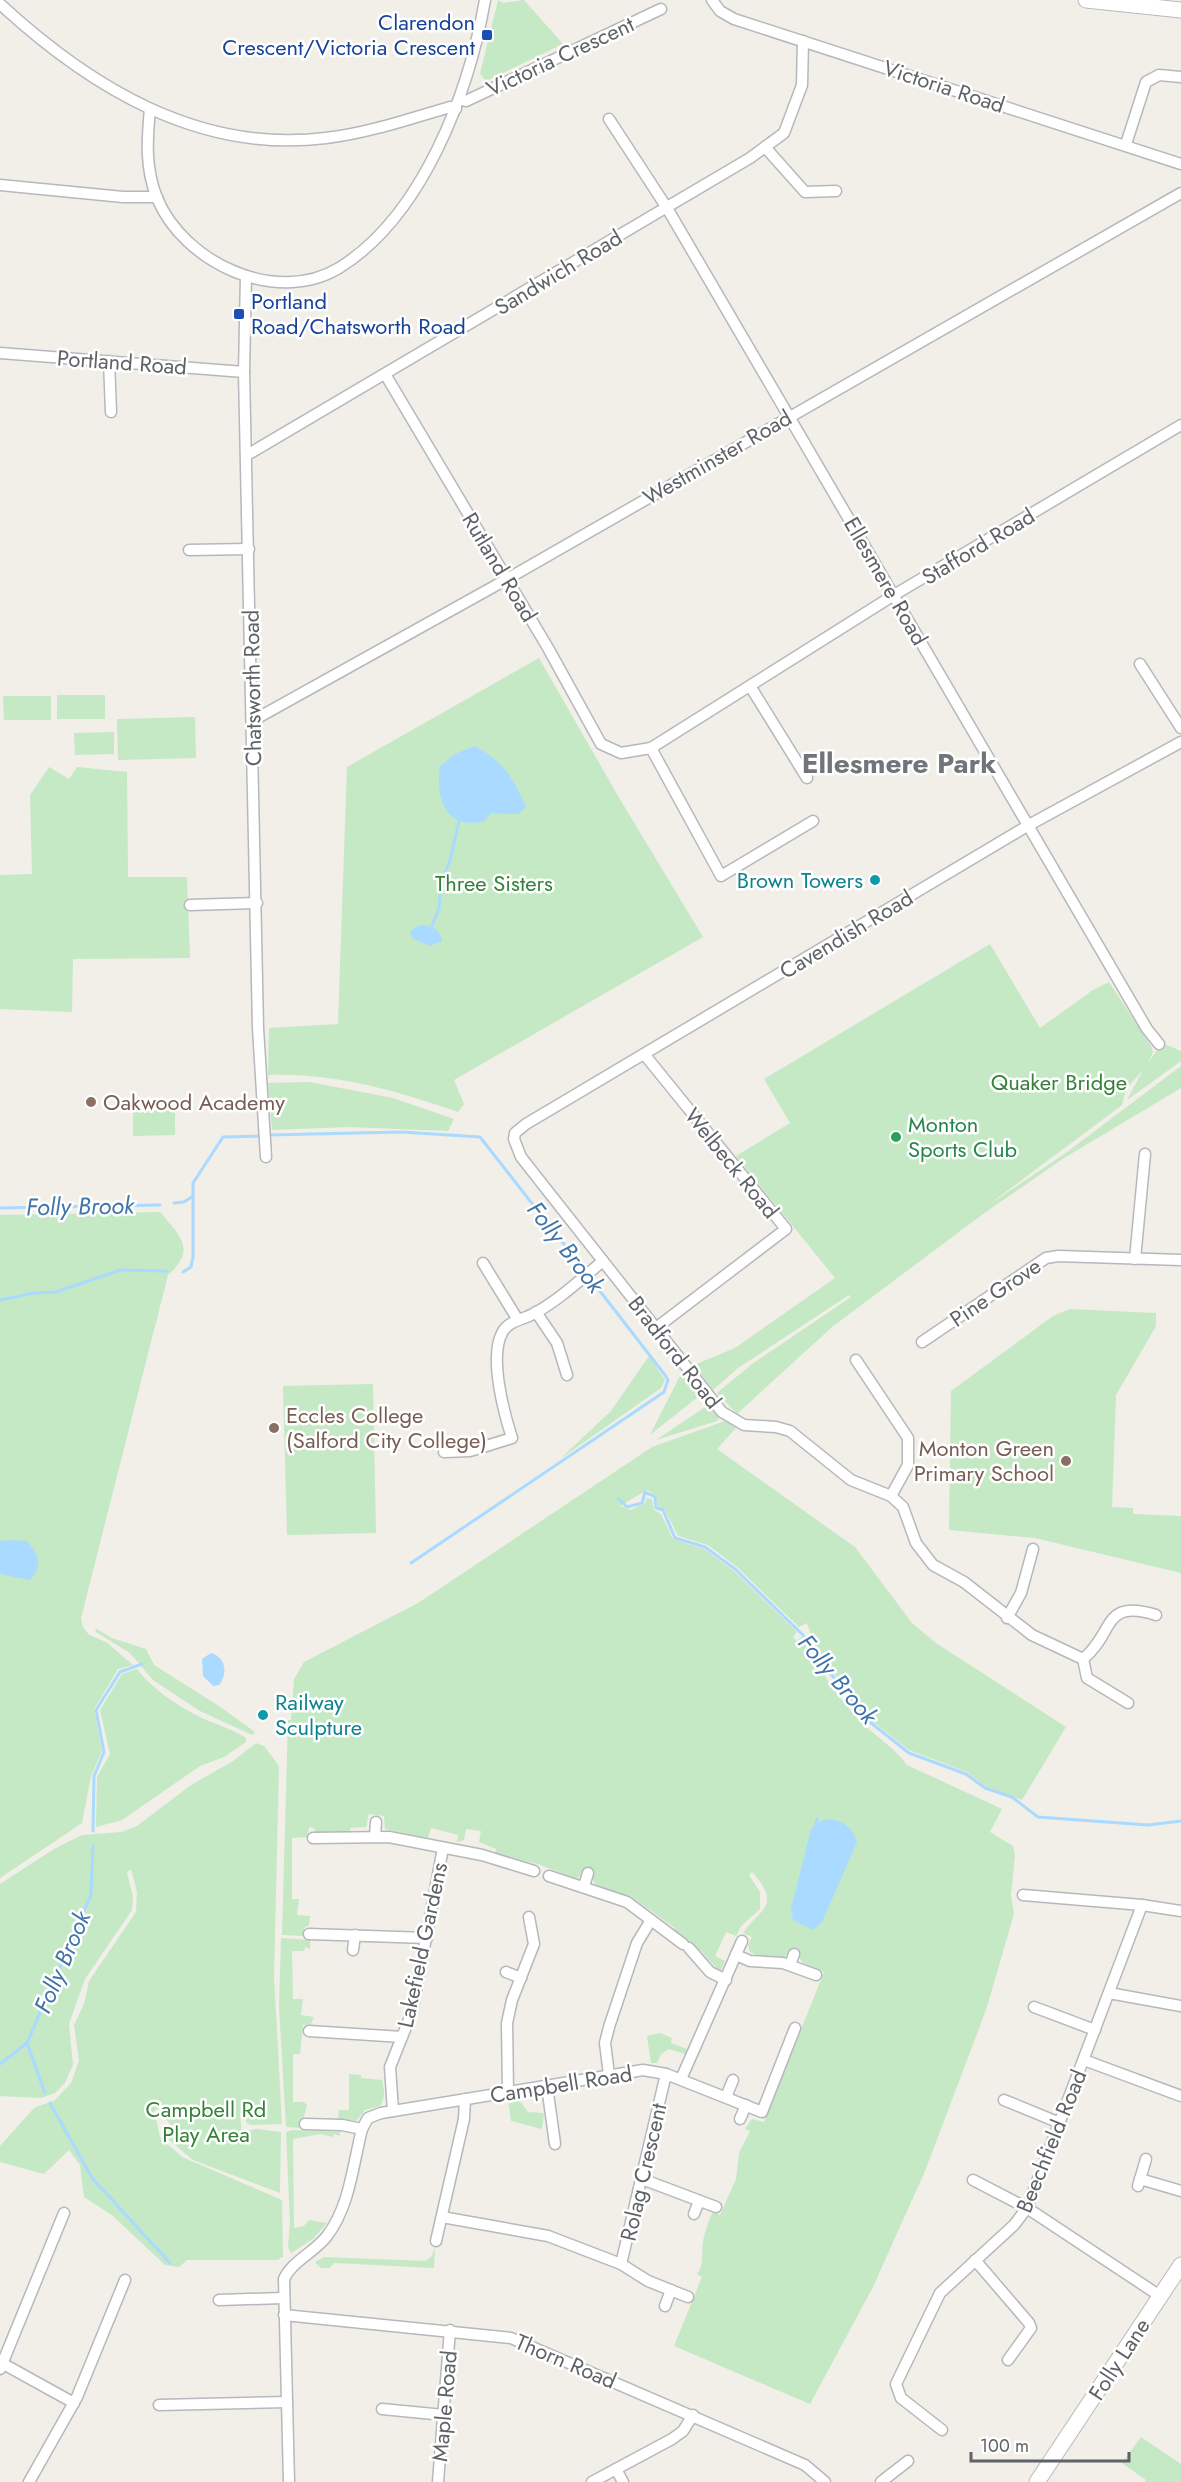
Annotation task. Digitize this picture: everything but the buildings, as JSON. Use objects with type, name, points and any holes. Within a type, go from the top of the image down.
[{"type":"main road","points":[[1089,0],[1181,10]]},
{"type":"main road","name":"Folly Lane","points":[[1037,2482],[1181,2265]]},
{"type":"street","points":[[150,109],[147,161],[157,197],[171,221],[200,251],[218,263],[246,276],[278,282],[306,280],[333,271],[358,254],[409,197],[430,163],[458,104],[472,63],[485,0]]},
{"type":"street","name":"Victoria Road","points":[[712,0],[720,11],[734,19],[1126,144],[1181,164]]},
{"type":"street","name":"Victoria Crescent","points":[[0,4],[82,69],[150,109],[223,135],[283,141],[338,136],[450,107],[661,9]]},
{"type":"street","name":"Sandwich Road","points":[[247,455],[667,208],[784,133],[802,85],[803,41]]},
{"type":"street","points":[[1126,144],[1146,82],[1159,75],[1181,77]]},
{"type":"street","name":"Ellesmere Road","points":[[609,119],[667,208],[1147,1029],[1159,1044]]},
{"type":"street","points":[[765,147],[804,192],[836,191]]},
{"type":"street","points":[[0,185],[123,197],[157,197]]},
{"type":"street","name":"Westminster Road","points":[[252,721],[507,579],[1181,193]]},
{"type":"street","name":"Chatsworth Road","points":[[246,276],[244,372],[258,1028],[266,1152]]},
{"type":"street","name":"Portland Road","points":[[0,353],[244,372]]},
{"type":"street","points":[[110,361],[111,412]]},
{"type":"street","name":"Rutland Road","points":[[384,374],[507,579],[601,744],[621,753]]},
{"type":"street","name":"Stafford Road","points":[[621,753],[651,748],[894,595],[1181,425]]},
{"type":"street","points":[[189,550],[249,549]]},
{"type":"street","points":[[1140,664],[1181,728]]},
{"type":"street","points":[[750,686],[807,778]]},
{"type":"street","name":"Cavendish Road","points":[[515,1133],[1029,825],[1181,742]]},
{"type":"street","points":[[651,748],[721,876],[813,821]]},
{"type":"street","points":[[190,905],[257,903]]},
{"type":"street","name":"Welbeck Road","points":[[644,1054],[786,1229],[656,1328]]},
{"type":"street","name":"Bradford Road","points":[[515,1133],[516,1146],[521,1157],[727,1416],[744,1425],[776,1427],[790,1431],[851,1480],[891,1496]]},
{"type":"street","points":[[1135,1258],[1145,1154]]},
{"type":"street","name":"Pine Grove","points":[[922,1342],[1046,1258],[1058,1256],[1181,1260]]},
{"type":"street","points":[[444,1452],[462,1452],[513,1443],[500,1393],[499,1350],[503,1331],[518,1320],[536,1312],[603,1261]]},
{"type":"street","points":[[483,1263],[518,1320]]},
{"type":"street","points":[[536,1312],[557,1343],[567,1375]]},
{"type":"street","points":[[856,1360],[908,1438],[908,1465],[891,1496],[906,1512],[915,1543],[924,1557],[964,1582],[1007,1618],[1039,1639],[1083,1659]]},
{"type":"street","points":[[462,1452],[462,1463]]},
{"type":"street","points":[[1007,1618],[1021,1593],[1033,1549]]},
{"type":"street","points":[[1083,1659],[1095,1649],[1116,1613],[1134,1610],[1156,1615]]},
{"type":"street","points":[[1083,1659],[1087,1678],[1128,1703]]},
{"type":"street","points":[[375,1836],[376,1822]]},
{"type":"street","name":"Lakefield Gardens","points":[[313,1838],[375,1836],[443,1848],[468,1847],[534,1871]]},
{"type":"street","name":"Lakefield Gardens","points":[[393,2111],[390,2067],[410,2020],[443,1848]]},
{"type":"street","points":[[584,1886],[588,1873]]},
{"type":"street","points":[[549,1876],[627,1902],[686,1946],[710,1972],[726,1980]]},
{"type":"street","points":[[1023,1895],[1142,1905],[1181,1911]]},
{"type":"street","name":"Beechfield Road","points":[[942,2430],[901,2398],[896,2384],[940,2293],[1014,2225],[1027,2208],[1142,1905]]},
{"type":"street","points":[[508,2092],[507,2023],[534,1944],[529,1917]]},
{"type":"street","points":[[609,2074],[607,2032],[637,1943],[651,1920]]},
{"type":"street","points":[[309,1934],[427,1938]]},
{"type":"street","points":[[353,1950],[355,1935]]},
{"type":"street","points":[[681,2079],[742,1941]]},
{"type":"street","points":[[790,1965],[794,1954]]},
{"type":"street","points":[[736,1955],[750,1961],[790,1965],[816,1975]]},
{"type":"street","points":[[506,1972],[521,1978]]},
{"type":"street","points":[[1109,1993],[1181,2006]]},
{"type":"street","points":[[1034,2007],[1095,2030]]},
{"type":"street","name":"Campbell Road","points":[[362,2129],[371,2116],[393,2111],[644,2070],[681,2079],[762,2112],[795,2028]]},
{"type":"street","points":[[309,2031],[402,2037]]},
{"type":"street","points":[[1084,2060],[1181,2096]]},
{"type":"street","name":"Rolag Crescent","points":[[442,2217],[548,2235],[621,2264],[666,2074]]},
{"type":"street","points":[[726,2097],[733,2080]]},
{"type":"street","points":[[547,2086],[555,2144]]},
{"type":"street","points":[[435,2241],[464,2119],[465,2099]]},
{"type":"street","points":[[1004,2100],[1060,2123]]},
{"type":"street","points":[[740,2120],[746,2105]]},
{"type":"street","points":[[289,2482],[284,2279],[288,2271],[319,2245],[338,2219],[362,2129],[342,2125],[305,2124]]},
{"type":"street","points":[[1146,2159],[1139,2183],[1181,2191]]},
{"type":"street","points":[[642,2179],[716,2207]]},
{"type":"street","points":[[973,2180],[1027,2208],[1160,2296]]},
{"type":"street","points":[[694,2214],[699,2201]]},
{"type":"street","points":[[64,2213],[1,2365],[74,2403]]},
{"type":"street","points":[[975,2260],[1029,2323],[1030,2328],[1008,2360]]},
{"type":"street","points":[[621,2264],[644,2278],[688,2297]]},
{"type":"street","points":[[29,2482],[74,2403],[125,2280]]},
{"type":"street","points":[[665,2306],[671,2290]]},
{"type":"street","points":[[219,2300],[283,2298]]},
{"type":"street","name":"Thorn Road","points":[[284,2315],[450,2330],[518,2340],[810,2467],[825,2482]]},
{"type":"street","name":"Maple Road","points":[[438,2482],[450,2330]]},
{"type":"street","points":[[159,2405],[287,2402]]},
{"type":"street","points":[[382,2409],[444,2415]]},
{"type":"street","points":[[592,2482],[676,2437],[688,2426],[693,2415]]},
{"type":"street","points":[[881,2482],[908,2462]]},
{"type":"street","points":[[616,2469],[622,2482]]},
{"type":"green space","points":[[498,0],[503,3],[524,0],[563,44],[486,81],[480,74]]},
{"type":"green space","name":"Three Sisters","points":[[539,658],[618,796],[703,937],[454,1080],[464,1104],[458,1112],[388,1090],[341,1080],[268,1075],[269,1028],[338,1024],[347,767]]},
{"type":"green space","points":[[57,695],[105,695],[105,719],[57,719]]},
{"type":"green space","points":[[3,696],[51,696],[51,720],[4,720]]},
{"type":"green space","points":[[195,717],[196,758],[118,760],[117,719]]},
{"type":"green space","points":[[114,732],[114,754],[75,755],[74,733]]},
{"type":"green space","points":[[49,767],[69,779],[77,767],[127,772],[128,877],[187,877],[190,958],[73,959],[72,1012],[0,1009],[0,875],[32,874],[30,795]]},
{"type":"green space","name":"Monton Sports Club","points":[[990,944],[1040,1028],[1093,990],[1109,982],[1151,1046],[1153,1052],[1148,1063],[1162,1043],[1181,1051],[1181,1061],[1127,1100],[1143,1070],[1126,1089],[1122,1105],[987,1206],[1063,1155],[1181,1066],[1181,1088],[1064,1158],[983,1214],[832,1327],[737,1414],[717,1393],[752,1364],[851,1297],[849,1295],[738,1368],[713,1390],[694,1365],[735,1348],[835,1278],[736,1156],[790,1123],[764,1079]]},
{"type":"green space","points":[[309,1082],[393,1098],[454,1119],[448,1131],[349,1127],[272,1130],[268,1083]]},
{"type":"green space","points":[[175,1110],[175,1135],[133,1136],[133,1111]]},
{"type":"green space","points":[[160,1212],[179,1236],[183,1250],[182,1258],[168,1275],[81,1618],[83,1627],[89,1635],[106,1642],[133,1665],[118,1669],[94,1709],[102,1751],[91,1776],[82,1823],[0,1878],[0,1215]]},
{"type":"green space","name":"Monton Green Primary School","points":[[1070,1309],[1156,1313],[1156,1326],[1116,1395],[1112,1507],[1133,1508],[1133,1514],[1181,1516],[1181,1573],[1035,1538],[949,1530],[951,1391],[1053,1316]]},
{"type":"green space","points":[[649,1356],[665,1380],[661,1388],[560,1459],[611,1411]]},
{"type":"green space","points":[[682,1372],[699,1396],[650,1435]]},
{"type":"green space","points":[[373,1384],[376,1533],[287,1535],[283,1386]]},
{"type":"green space","points":[[708,1405],[719,1418],[717,1421],[656,1440]]},
{"type":"green space","points":[[725,1421],[736,1428],[717,1449],[855,1547],[912,1623],[936,1643],[1066,1727],[1022,1800],[986,1787],[967,1772],[909,1750],[862,1713],[815,1647],[807,1623],[799,1627],[737,1567],[708,1545],[678,1536],[665,1510],[658,1507],[656,1496],[647,1490],[620,1506],[631,1510],[646,1502],[645,1498],[652,1499],[654,1510],[661,1514],[673,1539],[704,1549],[734,1571],[797,1632],[793,1637],[797,1641],[801,1637],[841,1699],[863,1724],[897,1753],[907,1765],[1002,1809],[990,1832],[1013,1846],[1015,1855],[1011,1895],[1014,1914],[986,2010],[925,2171],[873,2287],[810,2404],[674,2346],[702,2277],[697,2274],[701,2266],[703,2241],[709,2222],[713,2212],[720,2215],[736,2179],[739,2153],[750,2131],[745,2129],[752,2119],[764,2122],[824,1972],[803,1963],[799,1950],[791,1948],[785,1957],[758,1956],[750,1952],[748,1945],[752,1937],[743,1933],[766,1906],[767,1900],[766,1893],[752,1872],[749,1875],[760,1892],[760,1909],[741,1926],[736,1936],[726,1932],[715,1956],[725,1961],[720,1972],[701,1951],[673,1931],[675,1928],[629,1895],[627,1897],[596,1885],[592,1878],[593,1871],[585,1869],[577,1879],[538,1864],[495,1855],[496,1849],[479,1842],[481,1831],[466,1829],[464,1840],[457,1842],[458,1835],[431,1828],[428,1838],[385,1829],[384,1816],[369,1814],[366,1827],[350,1828],[350,1834],[315,1833],[314,1828],[309,1827],[307,1837],[292,1838],[292,1899],[299,1899],[297,1915],[310,1916],[309,1925],[304,1928],[304,1936],[282,1935],[288,1720],[291,1720],[294,1679],[304,1662],[418,1603],[652,1447]]},
{"type":"green space","points":[[95,1628],[112,1638],[146,1649],[154,1665],[255,1732],[252,1735],[200,1711],[153,1680],[130,1653],[96,1632]]},
{"type":"green space","points":[[137,1669],[150,1684],[175,1703],[241,1735],[246,1738],[246,1742],[224,1757],[200,1766],[122,1820],[96,1827],[97,1777],[110,1754],[100,1710],[122,1674]]},
{"type":"green space","name":"Campbell Rd Play Area","points":[[256,1743],[264,1746],[279,1766],[274,1976],[282,2124],[250,2125],[246,2122],[246,2112],[240,2113],[242,2137],[246,2137],[247,2131],[256,2129],[281,2132],[280,2193],[193,2160],[168,2139],[170,2125],[160,2109],[154,2110],[160,2137],[182,2157],[282,2200],[283,2257],[277,2260],[187,2260],[179,2267],[165,2265],[113,2216],[84,2197],[80,2165],[69,2150],[44,2174],[0,2162],[0,2146],[34,2108],[55,2100],[71,2083],[79,2061],[74,2025],[84,2004],[89,1981],[136,1912],[137,1892],[131,1869],[127,1872],[133,1897],[132,1910],[85,1979],[69,2024],[73,2065],[65,2083],[55,2093],[41,2098],[0,2096],[0,1884],[54,1849],[82,1835],[121,1832],[137,1826],[191,1785],[233,1761]]},
{"type":"green space","points":[[281,1938],[310,1940],[310,1949],[305,1947],[304,1951],[292,1951],[293,1999],[303,1999],[301,2015],[314,2017],[311,2024],[303,2025],[300,2054],[293,2054],[293,2102],[304,2102],[307,2105],[301,2128],[286,2127],[279,2006]]},
{"type":"green space","points":[[660,2033],[672,2038],[671,2043],[687,2049],[685,2054],[669,2049],[661,2054],[657,2063],[651,2063],[647,2036]]},
{"type":"green space","points":[[349,2074],[382,2080],[384,2096],[382,2103],[380,2106],[365,2110],[356,2121],[338,2119],[339,2110],[349,2110]]},
{"type":"green space","points":[[518,2099],[528,2112],[544,2113],[542,2129],[511,2121],[508,2100]]},
{"type":"green space","points":[[292,2130],[340,2132],[340,2136],[320,2134],[293,2139],[294,2228],[304,2226],[309,2220],[327,2223],[313,2239],[291,2253],[288,2247],[290,2223],[286,2132]]},
{"type":"green space","points":[[435,2247],[434,2268],[334,2263],[330,2268],[321,2268],[315,2262],[324,2257],[426,2261],[432,2256]]},
{"type":"green space","points":[[1141,2437],[1181,2464],[1181,2482],[1145,2482],[1146,2480],[1122,2463]]},
{"type":"water","points":[[475,746],[494,758],[512,779],[526,807],[518,814],[490,813],[485,821],[472,823],[452,817],[446,810],[439,790],[440,766],[455,754]]},
{"type":"water","points":[[422,925],[435,929],[442,941],[430,946],[413,939],[410,933],[415,927]]},
{"type":"water","points":[[0,1541],[27,1541],[37,1555],[37,1571],[29,1580],[0,1574]]},
{"type":"water","points":[[211,1653],[220,1658],[224,1666],[222,1681],[219,1685],[213,1686],[203,1676],[202,1659]]},
{"type":"water","points":[[828,1819],[839,1821],[847,1826],[853,1832],[857,1842],[822,1922],[813,1930],[793,1920],[791,1909],[811,1829],[819,1822]]},
{"type":"waterway","points":[[432,926],[439,908],[441,885],[451,857],[459,821]]},
{"type":"waterway","name":"Folly Brook","points":[[267,1135],[402,1132],[480,1137],[585,1271]]},
{"type":"waterway","name":"Folly Brook","points":[[174,1203],[184,1202],[193,1196],[193,1183],[223,1137],[261,1136]]},
{"type":"waterway","points":[[183,1272],[191,1267],[193,1257],[193,1197]]},
{"type":"waterway","name":"Folly Brook","points":[[0,1208],[160,1205]]},
{"type":"waterway","points":[[0,1300],[34,1293],[56,1292],[120,1270],[167,1271]]},
{"type":"waterway","name":"Folly Brook","points":[[411,1563],[664,1392],[668,1380],[665,1375],[589,1277]]},
{"type":"waterway","name":"Folly Brook","points":[[618,1498],[627,1507],[642,1503],[645,1492],[655,1497],[656,1508],[663,1510],[675,1538],[705,1547],[735,1569],[802,1634],[861,1715],[909,1753],[966,1774],[985,1788],[1012,1797],[1038,1817],[1148,1825],[1181,1821]]},
{"type":"waterway","name":"Folly Brook","points":[[93,1831],[94,1776],[104,1752],[96,1710],[120,1672],[142,1664]]},
{"type":"waterway","points":[[816,1824],[817,1819]]},
{"type":"waterway","name":"Folly Brook","points":[[0,2064],[27,2043],[91,1895],[93,1846]]},
{"type":"waterway","points":[[27,2043],[45,2093]]},
{"type":"waterway","points":[[50,2103],[92,2178],[170,2263]]},
{"type":"place","name":"Clarendon Crescent/Victoria Crescent","points":[[487,35]]},
{"type":"place","name":"Portland Road/Chatsworth Road","points":[[239,314]]},
{"type":"place","name":"Brown Towers","points":[[875,880]]},
{"type":"place","name":"Oakwood Academy","points":[[91,1102]]},
{"type":"place","name":"Monton Sports Club","points":[[896,1137]]},
{"type":"place","name":"Eccles College (Salford City College)","points":[[274,1428]]},
{"type":"place","name":"Monton Green Primary School","points":[[1066,1461]]},
{"type":"place","name":"Railway Sculpture","points":[[263,1715]]},
{"type":"district","name":"Ellesmere Park","points":[[899,763]]},
{"type":"park label","name":"Quaker Bridge","points":[[1059,1082]]}]
